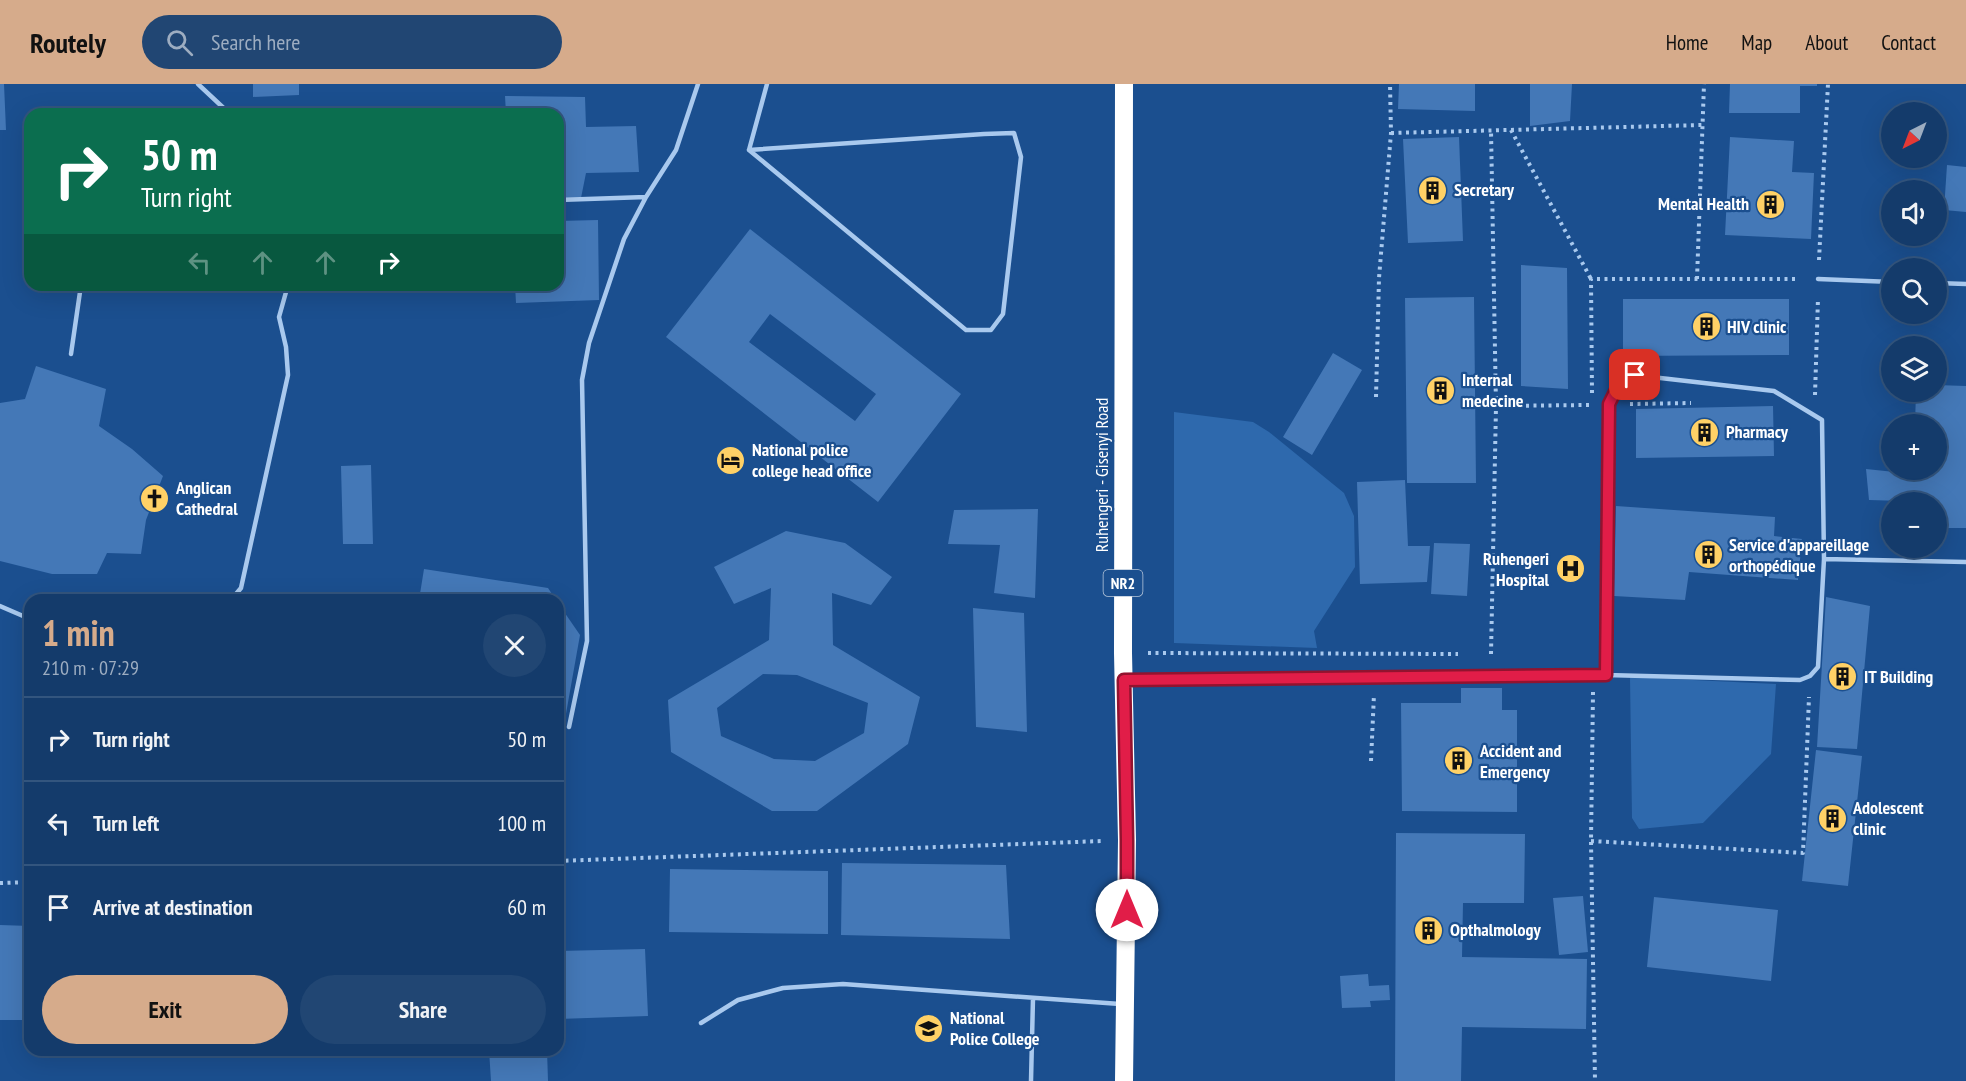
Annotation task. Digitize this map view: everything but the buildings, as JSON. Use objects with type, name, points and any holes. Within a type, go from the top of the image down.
[{"type":"highway","name":"Ruhengeri - Gisenyi Road","points":[[1124,84],[1123,652],[1127,840],[1124,1081]]},
{"type":"lane","points":[[198,84],[223,108]]},
{"type":"lane","points":[[569,727],[587,641],[582,380],[588,343],[624,238],[646,197],[676,150],[698,84]]},
{"type":"lane","points":[[748,150],[767,84]]},
{"type":"lane","points":[[984,134],[1014,134],[1021,157],[1004,314],[991,330],[966,330],[748,150],[984,134]]},
{"type":"lane","points":[[564,200],[646,197]]},
{"type":"lane","points":[[1818,279],[1881,282]]},
{"type":"lane","points":[[1947,283],[1966,284]]},
{"type":"lane","points":[[72,354],[80,291]]},
{"type":"lane","points":[[236,594],[241,588],[288,375],[286,347],[279,317],[286,291]]},
{"type":"lane","points":[[1124,680],[1593,674],[1606,675],[1800,680],[1810,676],[1818,667],[1824,559],[1822,420],[1774,391],[1635,375],[1617,388],[1609,404],[1606,675]]},
{"type":"lane","points":[[1824,559],[1966,562]]},
{"type":"lane","points":[[0,606],[24,616]]},
{"type":"lane","points":[[701,1023],[738,1000],[783,988],[843,984],[1126,1005]]},
{"type":"lane","points":[[1031,1081],[1033,998]]},
{"type":"path","points":[[1376,397],[1379,278],[1391,133],[1390,84]]},
{"type":"path","points":[[1697,279],[1704,84]]},
{"type":"path","points":[[1591,279],[1818,279],[1828,84]]},
{"type":"path","points":[[1391,133],[1702,126]]},
{"type":"path","points":[[1491,130],[1496,406],[1491,654],[1502,654]]},
{"type":"path","points":[[1496,406],[1592,405],[1591,279],[1511,130]]},
{"type":"path","points":[[1609,404],[1701,403]]},
{"type":"path","points":[[1123,652],[1468,654]]},
{"type":"path","points":[[1593,674],[1592,841],[1595,1081]]},
{"type":"path","points":[[1592,841],[1803,853],[1810,676]]},
{"type":"path","points":[[1371,761],[1375,677]]},
{"type":"path","points":[[564,861],[1127,840]]},
{"type":"path","points":[[0,883],[24,882]]},
{"type":"shaded area","points":[[1174,412],[1253,422],[1269,432],[1344,493],[1354,516],[1355,567],[1314,631],[1317,648],[1174,643]]},
{"type":"shaded area","points":[[1630,677],[1776,684],[1771,754],[1703,823],[1639,829],[1632,818]]},
{"type":"place","name":"Secretary","points":[[1433,190]]},
{"type":"place","name":"Mental Health","points":[[1770,204]]},
{"type":"place","name":"HIV clinic","points":[[1706,327]]},
{"type":"place","name":"Internal medecine","points":[[1441,390]]},
{"type":"place","name":"Pharmacy","points":[[1705,432]]},
{"type":"place","name":"National police college head office","points":[[731,460]]},
{"type":"place","name":"Anglican Cathedral","points":[[155,498]]},
{"type":"place","name":"Service d'appareillage orthopédique","points":[[1708,555]]},
{"type":"place","name":"Ruhengeri Hospital","points":[[1570,569]]},
{"type":"place","name":"IT Building","points":[[1843,677]]},
{"type":"place","name":"Accident and Emergency","points":[[1459,761]]},
{"type":"place","name":"Adolescent clinic","points":[[1832,818]]},
{"type":"place","name":"Opthalmology","points":[[1429,930]]},
{"type":"place","name":"National Police College","points":[[929,1028]]},
{"type":"route","points":[[1127,910],[1124,680],[1606,675],[1609,404],[1617,388],[1635,375]]}]
